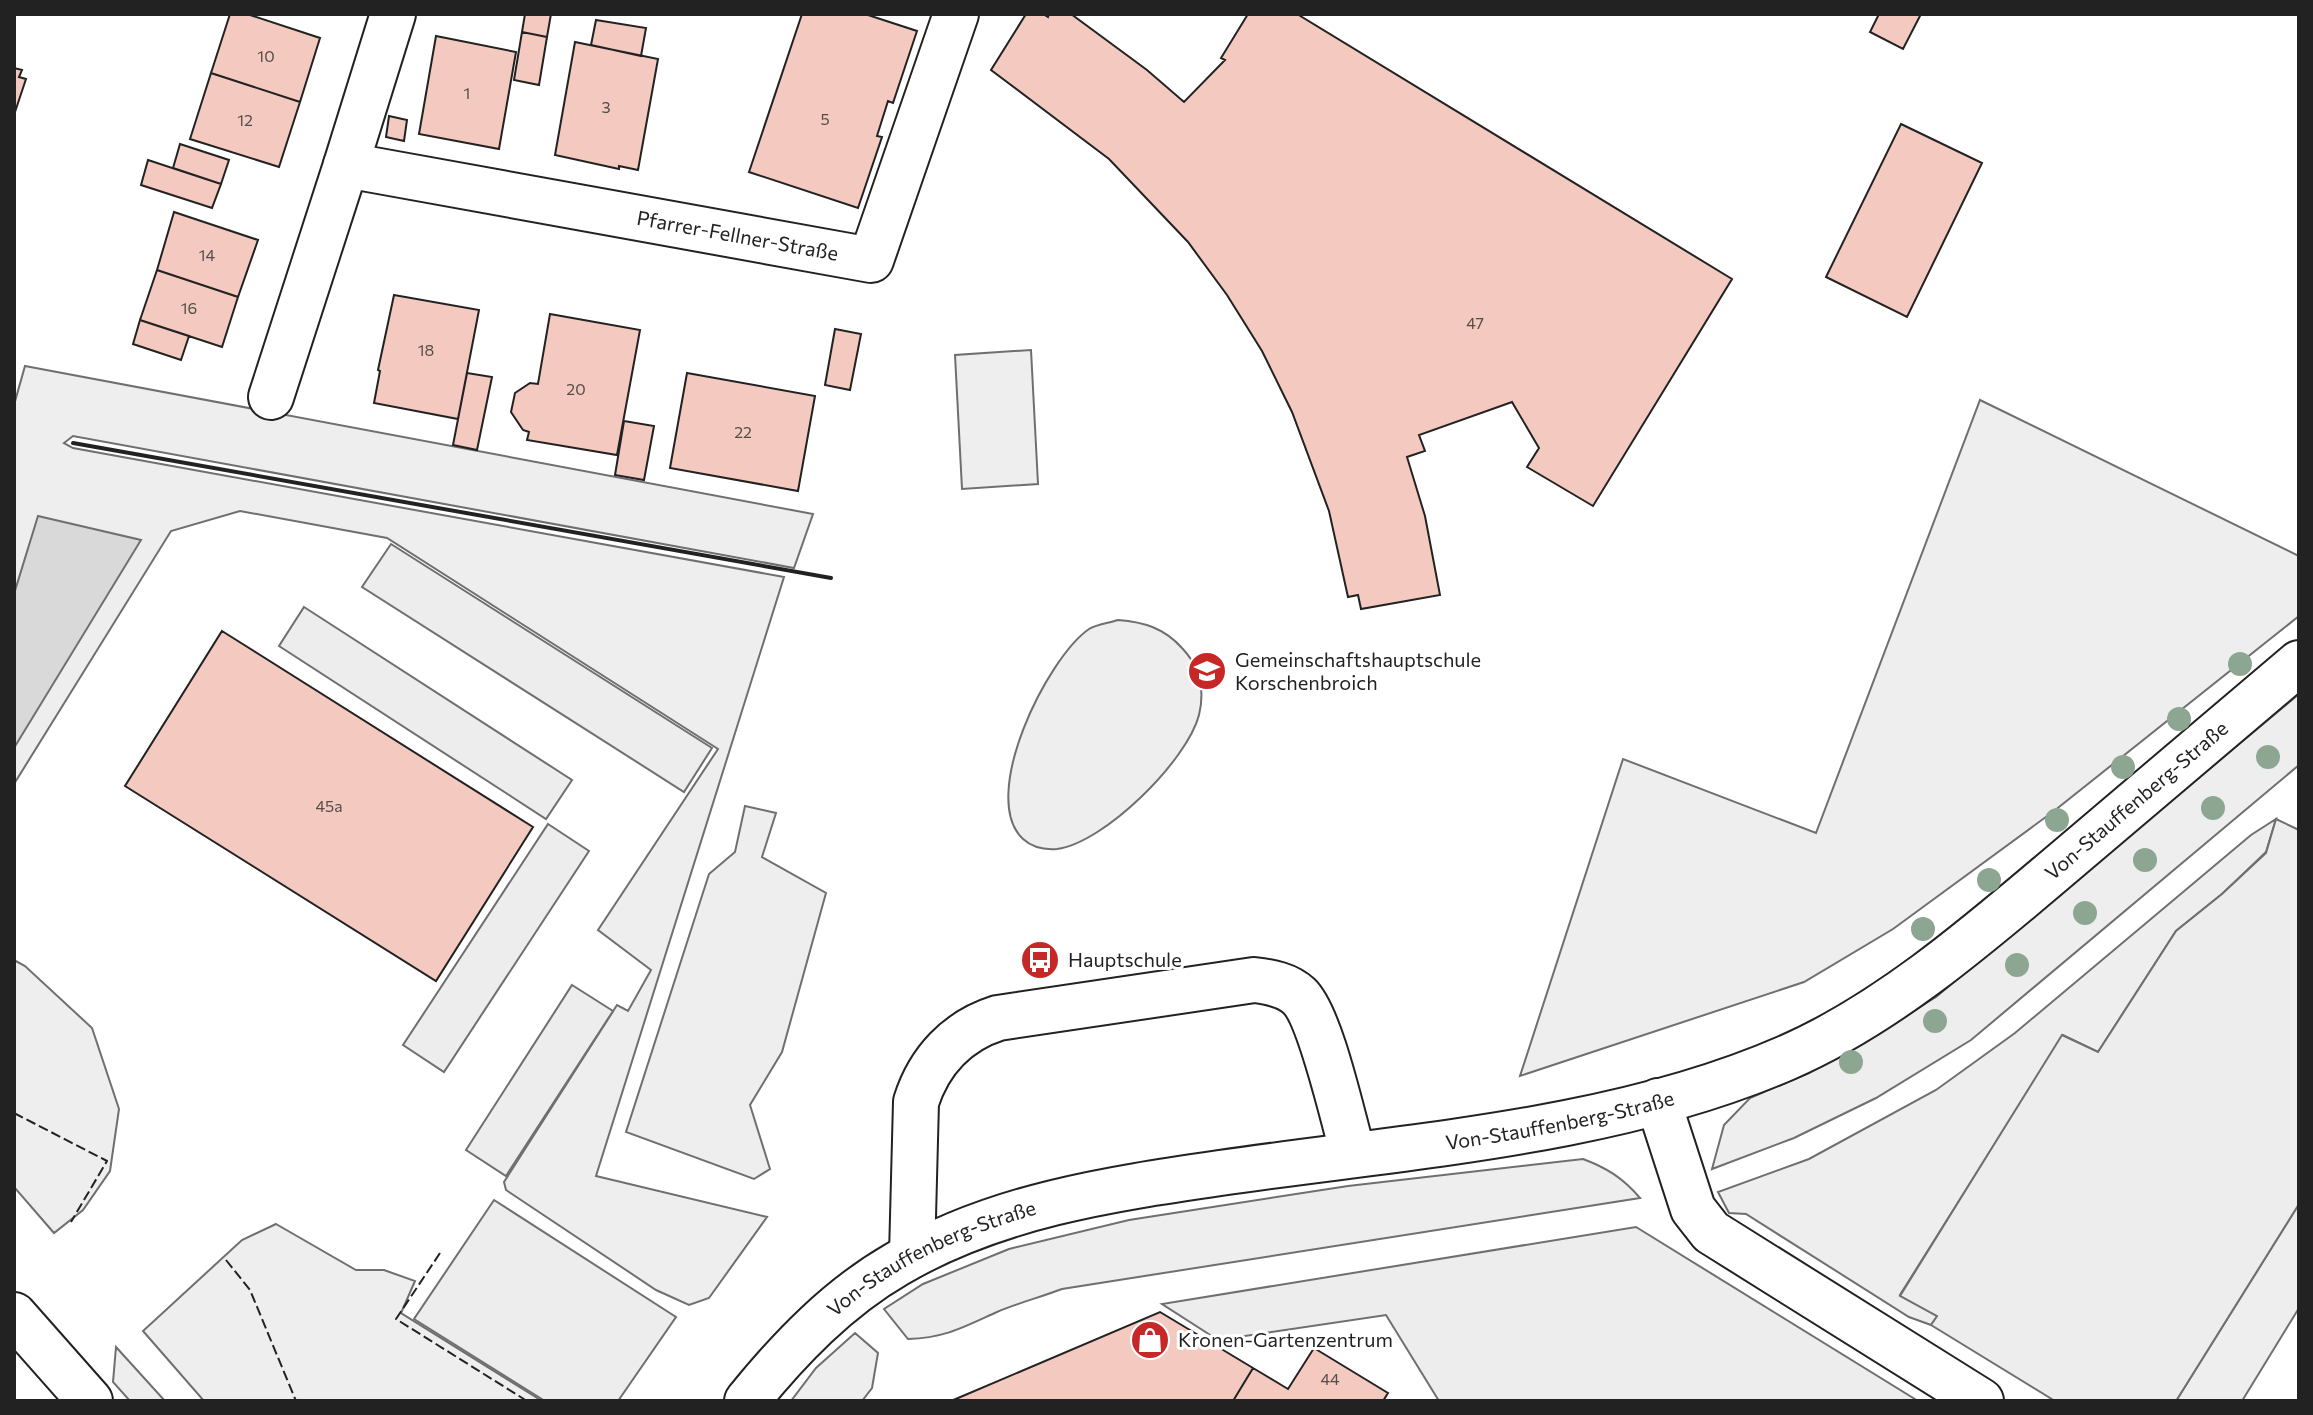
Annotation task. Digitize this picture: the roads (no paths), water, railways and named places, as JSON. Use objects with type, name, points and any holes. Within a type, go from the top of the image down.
[{"type":"street","points":[[271,397],[393,14]]},
{"type":"street","name":"Pfarrer-Fellner-Straße","points":[[346,165],[871,260],[956,14]]},
{"type":"street","name":"Von-Stauffenberg-Straße","points":[[747,1401],[795,1344],[823,1318],[882,1273],[912,1255],[999,1219],[1077,1197],[1580,1120],[1725,1081],[1788,1057],[1861,1017],[1907,986],[2017,902],[2299,663]]},
{"type":"street","points":[[912,1255],[916,1102],[921,1085],[932,1066],[960,1036],[976,1025],[998,1018],[1254,980],[1288,988],[1311,1009],[1353,1153]]},
{"type":"street","points":[[1658,1101],[1693,1209],[1711,1232],[1981,1401]]},
{"type":"street","points":[[14,1315],[90,1401]]},
{"type":"place","name":"Gemeinschaftshauptschule Korschenbroich","points":[[1207,671]]},
{"type":"place","name":"Hauptschule","points":[[1040,960]]},
{"type":"place","name":"Kronen-Gartenzentrum","points":[[1150,1340]]}]
